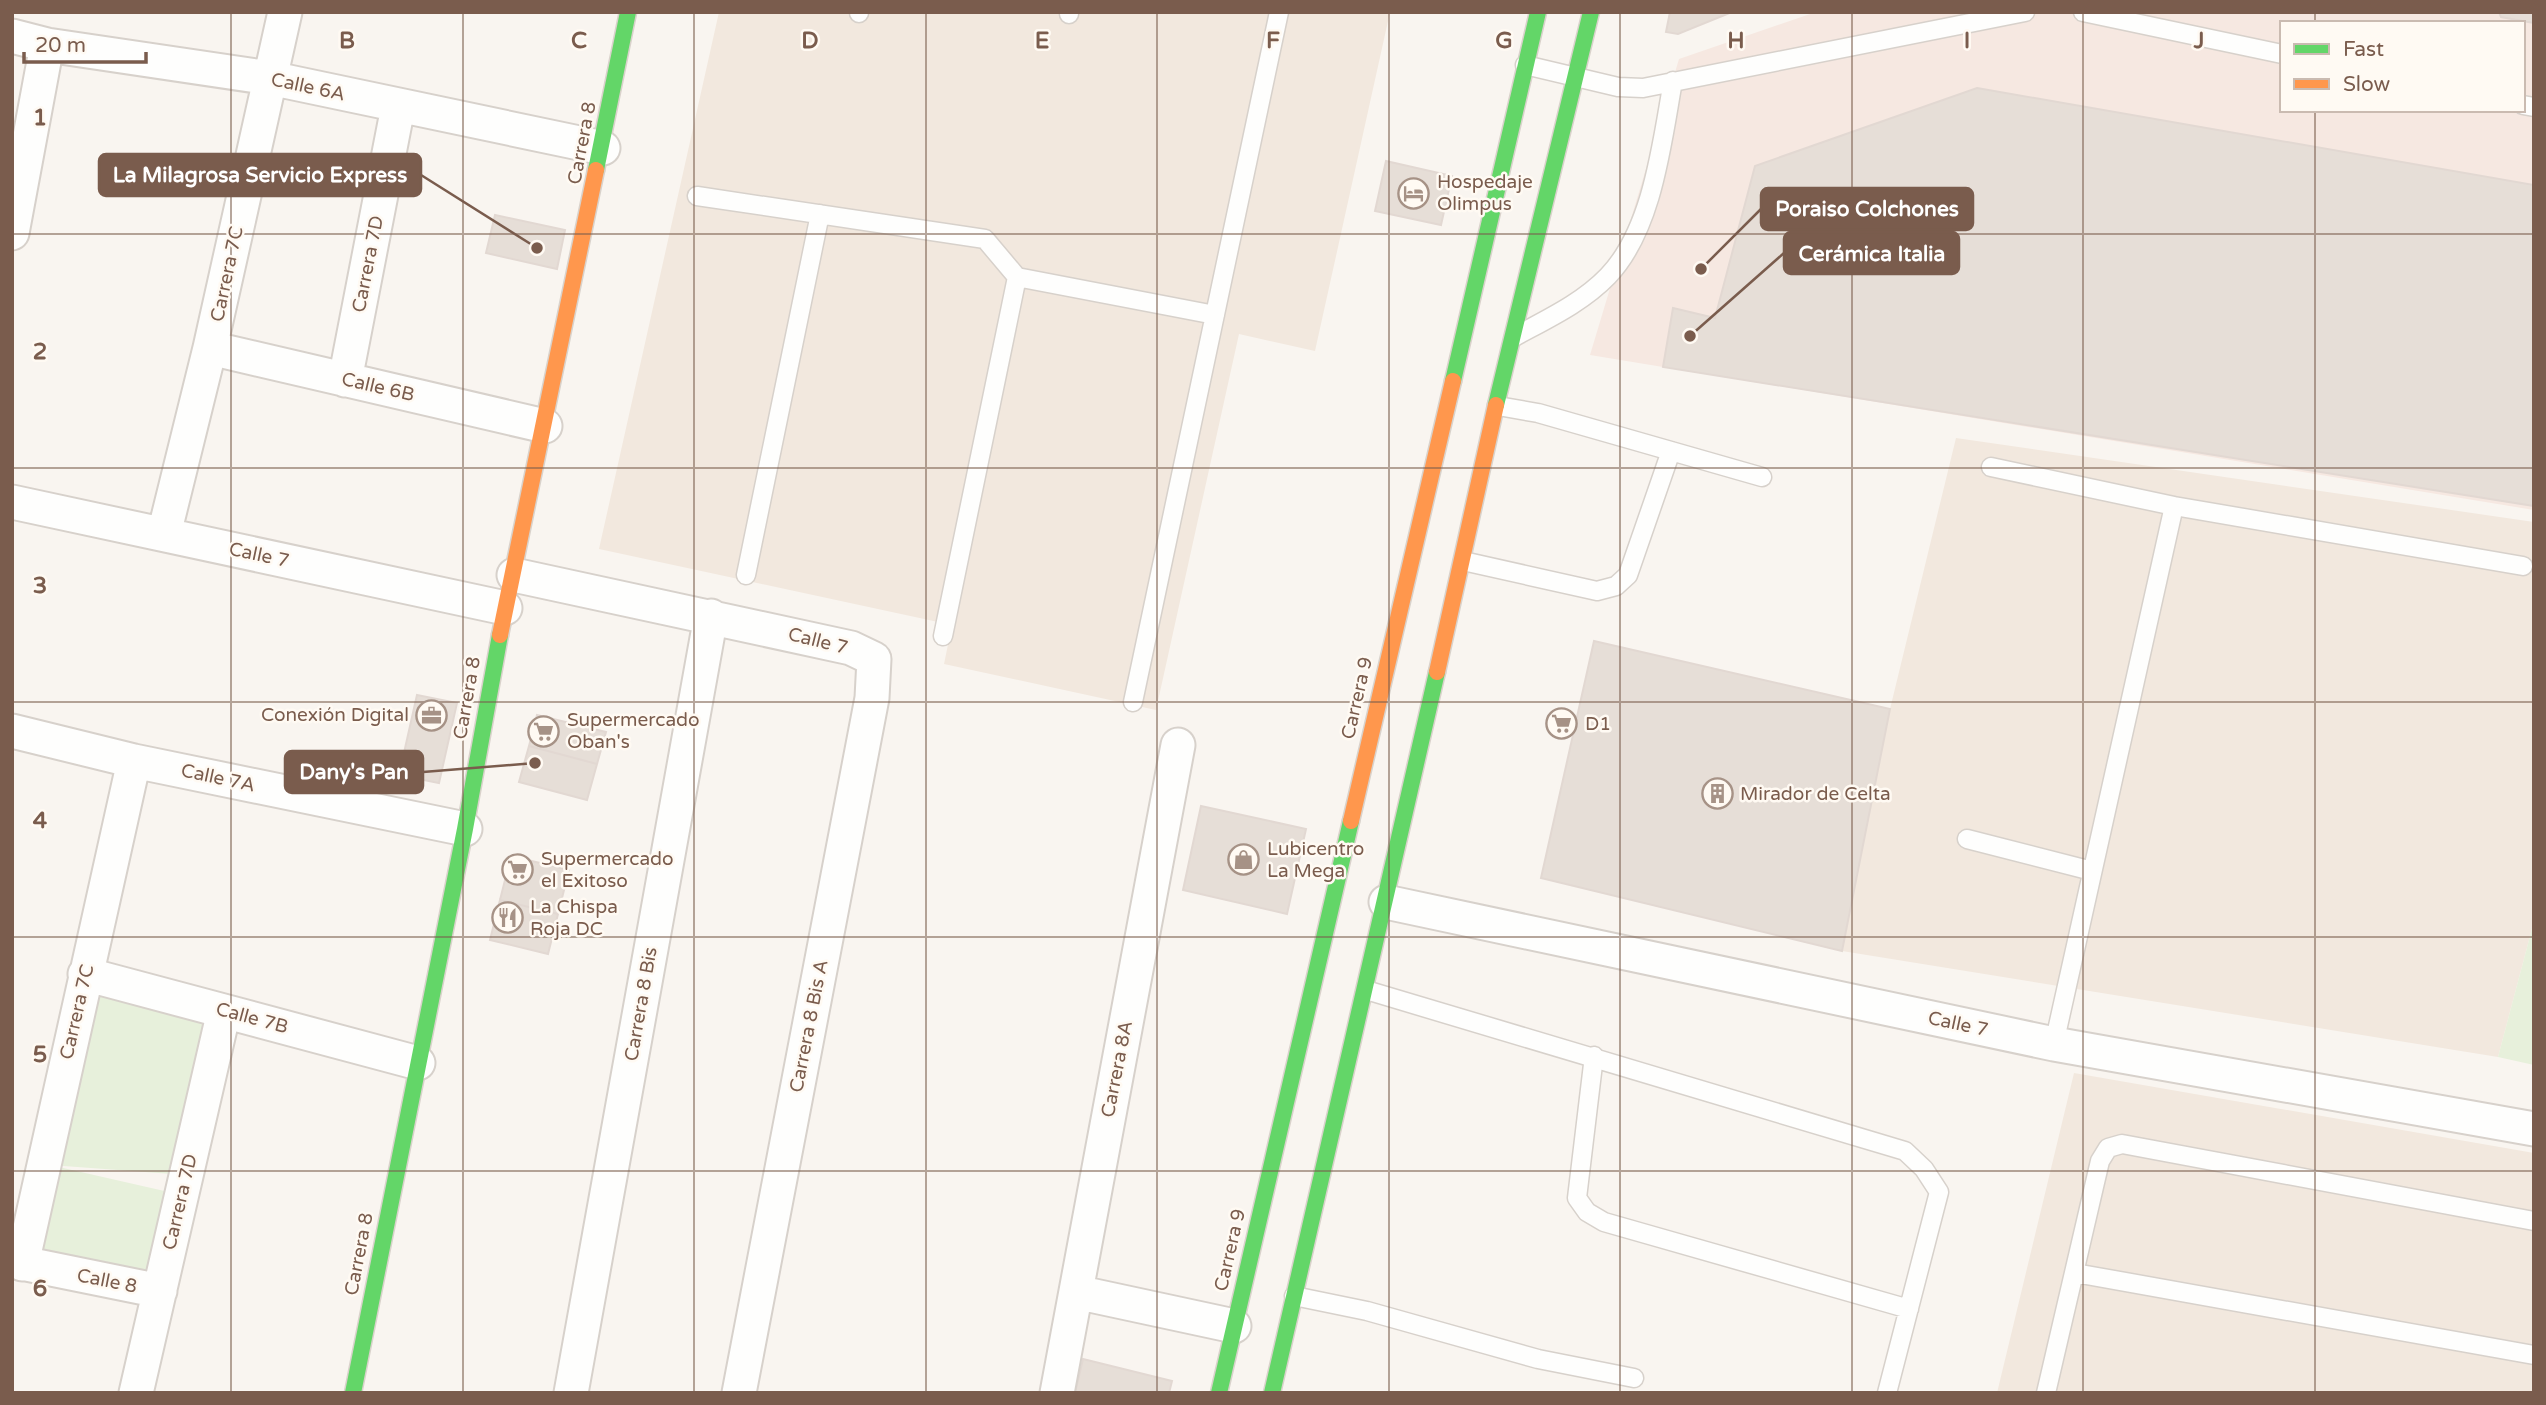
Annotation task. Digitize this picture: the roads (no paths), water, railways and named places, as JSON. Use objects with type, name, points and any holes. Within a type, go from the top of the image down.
[{"type":"main road","name":"Carrera 8","points":[[353,1393],[465,829],[505,608],[603,148],[628,12]]},
{"type":"main road","name":"Carrera 9","points":[[1219,1393],[1538,12]]},
{"type":"main road","points":[[1272,1393],[1386,902],[1511,339],[1591,12]]},
{"type":"street","name":"Carrera 7C","points":[[164,534],[210,348],[285,12]]},
{"type":"street","name":"Calle 6A","points":[[12,36],[47,45],[270,78],[603,148]]},
{"type":"street","points":[[12,233],[47,45]]},
{"type":"street","name":"Carrera 7D","points":[[345,380],[398,107]]},
{"type":"street","name":"Calle 6B","points":[[210,348],[545,426]]},
{"type":"street","name":"Calle 7","points":[[12,502],[505,608]]},
{"type":"street","name":"Calle 7","points":[[514,575],[851,648],[874,659]]},
{"type":"street","name":"Carrera 8 Bis","points":[[571,1393],[711,616]]},
{"type":"street","name":"Carrera 8 Bis A","points":[[739,1393],[872,698],[874,659]]},
{"type":"street","name":"Calle 7A","points":[[12,731],[134,761],[465,829]]},
{"type":"street","name":"Carrera 8A","points":[[1057,1393],[1178,745]]},
{"type":"street","name":"Carrera 7C","points":[[17,1263],[134,761]]},
{"type":"street","name":"Calle 7","points":[[1386,902],[2054,1044],[2534,1129]]},
{"type":"street","name":"Calle 7B","points":[[85,974],[418,1063]]},
{"type":"street","name":"Carrera 7D","points":[[136,1393],[223,1011]]},
{"type":"street","name":"Calle 8","points":[[17,1263],[160,1291]]},
{"type":"street","points":[[1076,1292],[1234,1326]]},
{"type":"lane","points":[[1133,702],[1279,12]]},
{"type":"lane","points":[[1525,65],[1577,78],[1643,88],[2025,12]]},
{"type":"lane","points":[[2083,12],[2280,54]]},
{"type":"lane","points":[[1511,339],[1585,297],[1609,275],[1627,247],[1654,188],[1673,81]]},
{"type":"lane","points":[[697,196],[985,239],[1017,277],[1215,315]]},
{"type":"lane","points":[[746,575],[820,214]]},
{"type":"lane","points":[[943,635],[1017,277]]},
{"type":"lane","points":[[1498,406],[1538,413],[1762,477]]},
{"type":"lane","points":[[1463,561],[1597,591],[1616,586],[1628,575],[1671,452]]},
{"type":"lane","points":[[1991,467],[2174,506],[2523,566]]},
{"type":"lane","points":[[2054,1044],[2174,506]]},
{"type":"lane","points":[[1967,839],[2092,871]]},
{"type":"lane","points":[[1366,990],[1905,1151],[1924,1169],[1939,1192],[1887,1393]]},
{"type":"lane","points":[[1594,1056],[1577,1198],[1587,1212],[1604,1222],[1909,1308]]},
{"type":"lane","points":[[2046,1393],[2100,1161],[2108,1149],[2122,1144],[2534,1221]]},
{"type":"lane","points":[[2075,1273],[2534,1355]]},
{"type":"lane","points":[[1294,1296],[1367,1311],[1538,1359],[1634,1378]]},
{"type":"place","name":"Hospedaje Olimpus","points":[[1414,193]]},
{"type":"place","name":"La Milagrosa Servicio Express","points":[[537,248]]},
{"type":"place","name":"Poraiso Colchones","points":[[1701,269]]},
{"type":"place","name":"Cerámica Italia","points":[[1690,336]]},
{"type":"place","name":"Conexión Digital","points":[[432,715]]},
{"type":"place","name":"D1","points":[[1562,724]]},
{"type":"place","name":"Supermercado Oban's","points":[[544,731]]},
{"type":"place","name":"Dany's Pan","points":[[535,763]]},
{"type":"place","name":"Mirador de Celta","points":[[1717,794]]},
{"type":"place","name":"Lubicentro La Mega","points":[[1244,860]]},
{"type":"place","name":"Supermercado el Exitoso","points":[[518,870]]},
{"type":"place","name":"La Chispa Roja DC","points":[[507,918]]}]
